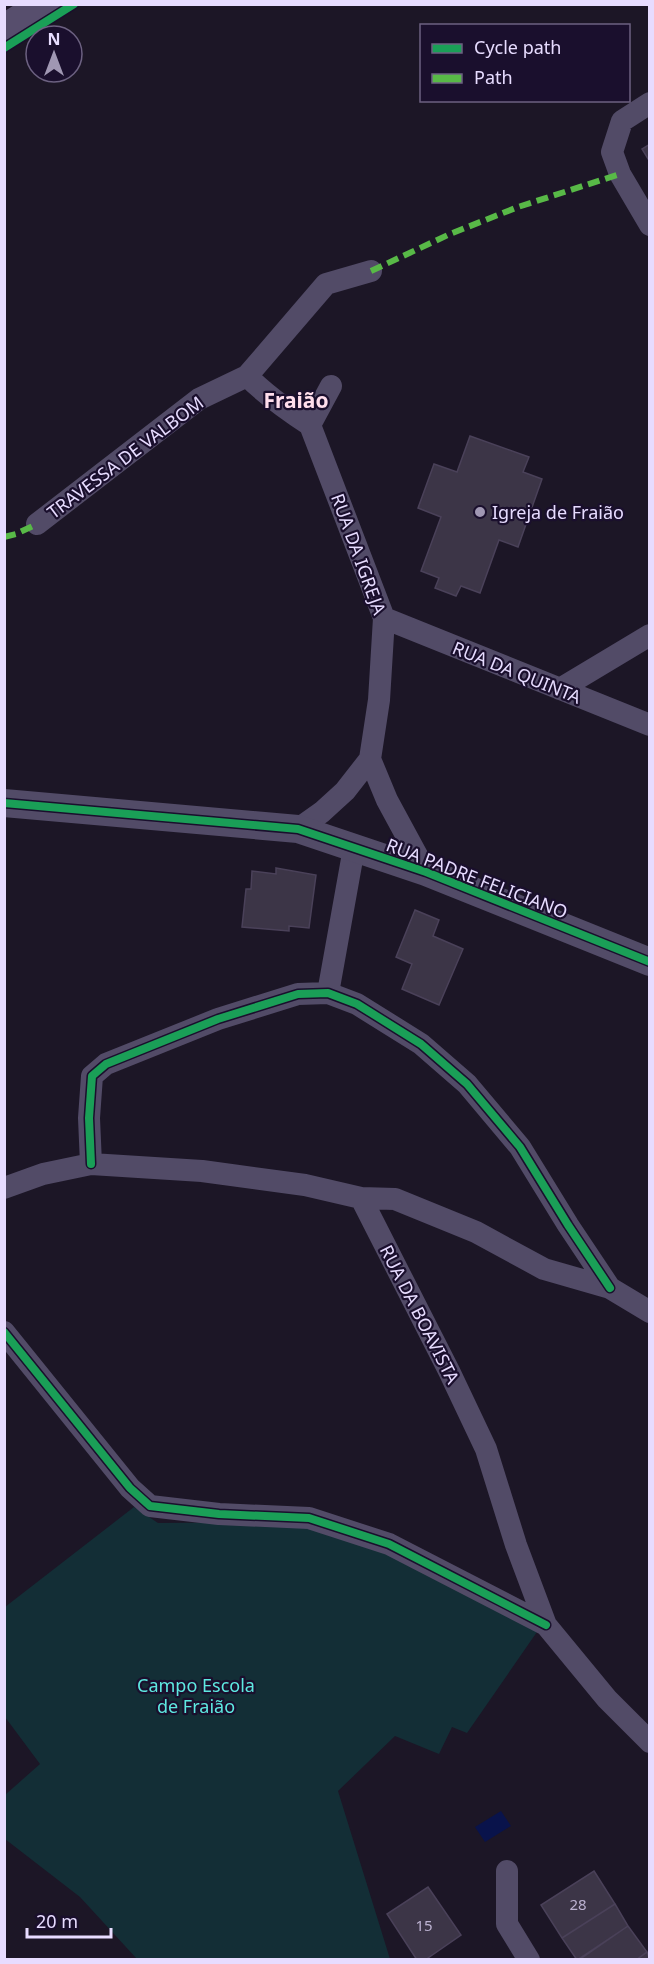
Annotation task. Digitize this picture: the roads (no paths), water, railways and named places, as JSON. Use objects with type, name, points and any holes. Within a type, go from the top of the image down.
[{"type":"main road","points":[[4,31],[47,4]]},
{"type":"street","points":[[650,103],[622,121],[612,152],[620,174],[650,225]]},
{"type":"street","points":[[332,386],[310,425],[268,396],[247,376],[326,284],[371,271]]},
{"type":"street","name":"TRAVESSA DE VALBOM","points":[[37,524],[199,399],[247,376]]},
{"type":"street","name":"RUA DA IGREJA","points":[[298,829],[322,812],[345,791],[370,759],[379,700],[384,618],[310,425]]},
{"type":"street","name":"RUA DA QUINTA","points":[[384,618],[650,725]]},
{"type":"street","points":[[560,689],[650,635]]},
{"type":"street","points":[[370,759],[387,800],[426,872]]},
{"type":"street","name":"RUA PADRE FELICIANO","points":[[4,804],[298,829],[426,872],[650,962]]},
{"type":"street","points":[[328,993],[354,848]]},
{"type":"street","points":[[91,1164],[89,1118],[92,1076],[106,1064],[218,1019],[298,994],[328,993],[357,1005],[421,1044],[467,1084],[520,1147],[568,1226],[610,1288]]},
{"type":"street","points":[[4,1188],[43,1174],[91,1164],[202,1171],[305,1185],[361,1198],[395,1199],[476,1232],[544,1269],[610,1288],[650,1312]]},
{"type":"street","name":"RUA DA BOAVISTA","points":[[361,1198],[486,1449],[516,1545],[546,1625],[607,1699],[650,1742]]},
{"type":"street","points":[[4,1332],[130,1488],[150,1506],[219,1514],[309,1518],[389,1544],[546,1625]]},
{"type":"street","points":[[507,1871],[507,1924],[529,1959]]},
{"type":"place","name":"Igreja de Fraião","points":[[480,512]]},
{"type":"district","name":"Fraião","points":[[296,400]]},
{"type":"park label","name":"Campo Escola de Fraião","points":[[196,1695]]}]
